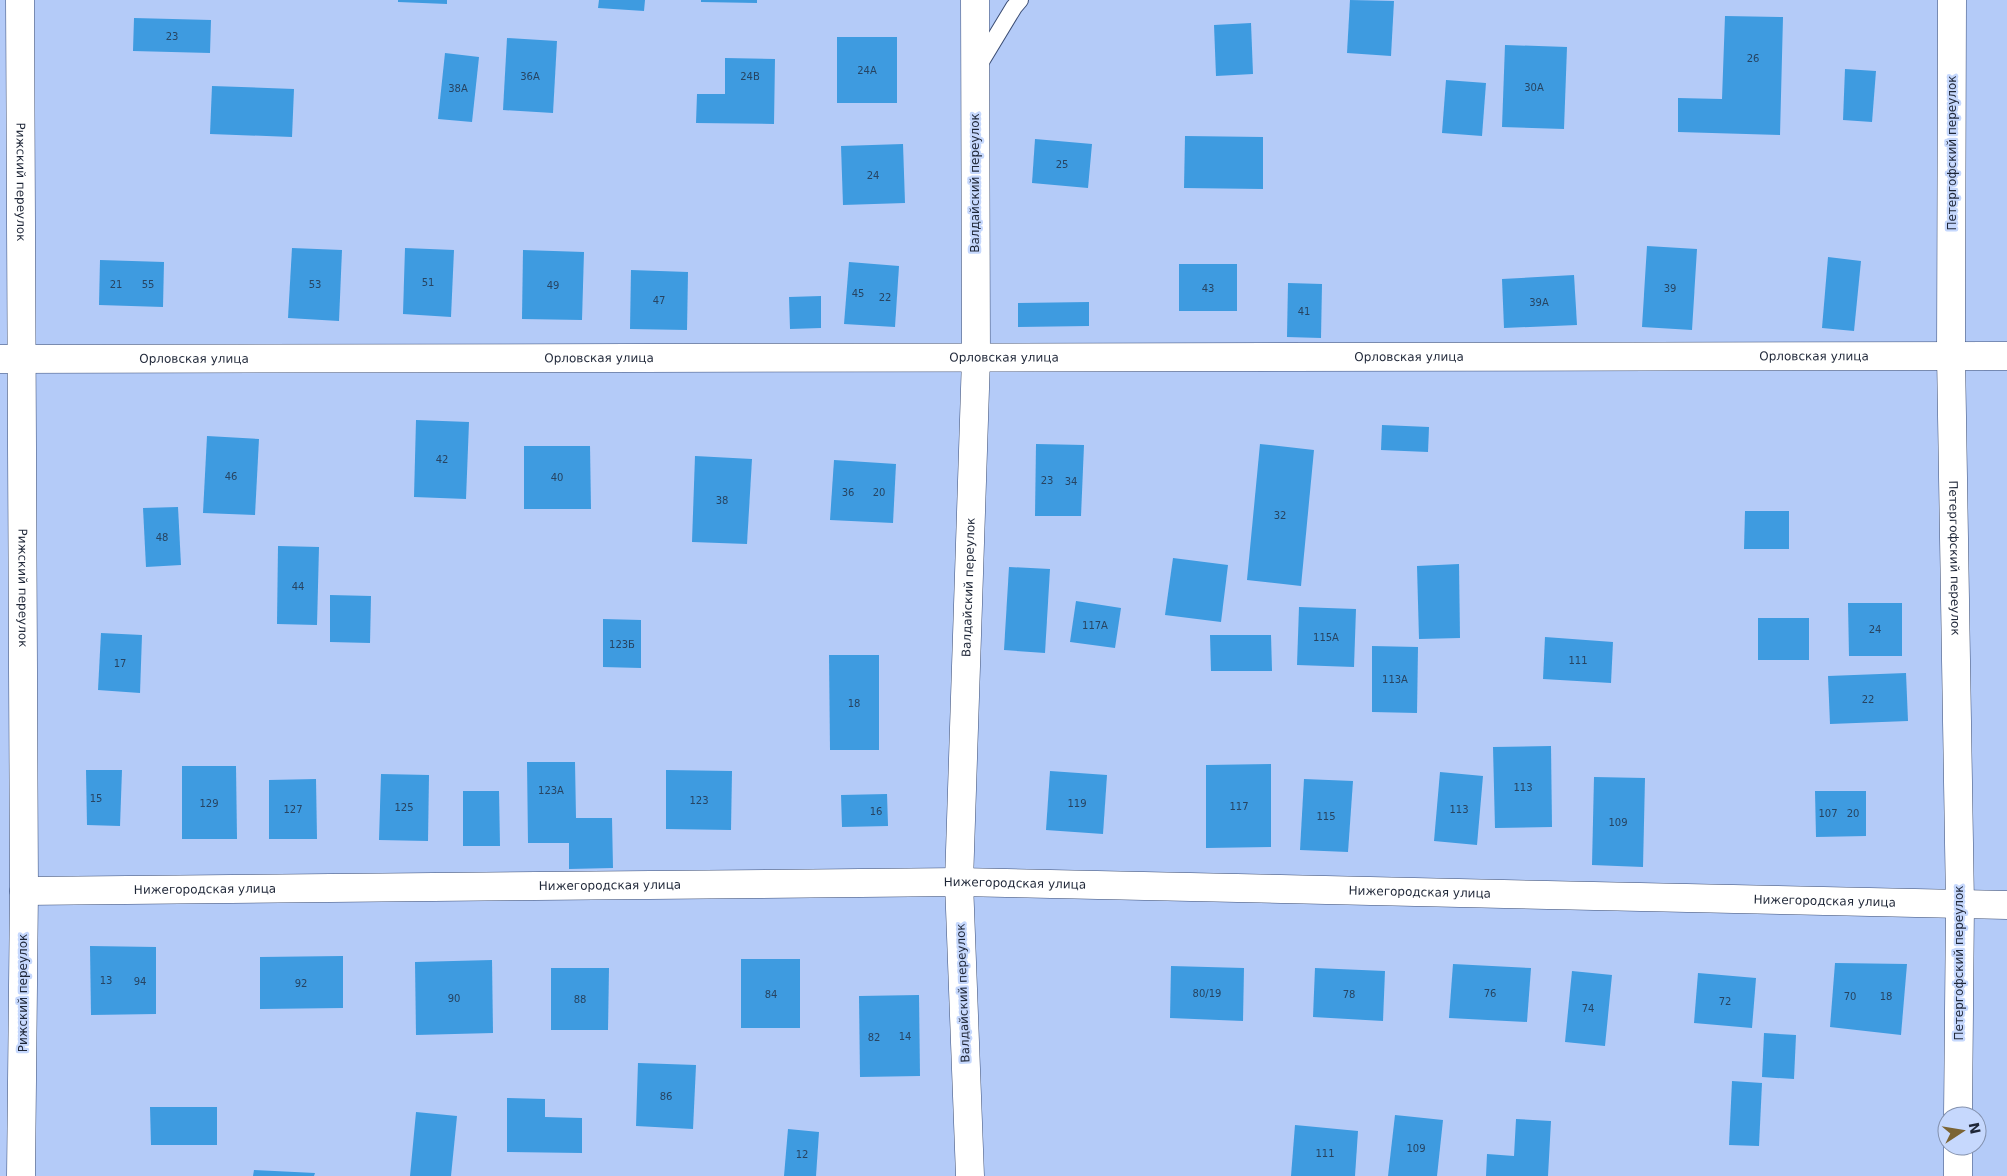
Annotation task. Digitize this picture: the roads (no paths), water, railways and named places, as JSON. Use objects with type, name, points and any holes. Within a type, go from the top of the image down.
[{"type":"street","name":"Рижский переулок","points":[[20,0],[10,359],[24,891],[22,1176]]},
{"type":"street","name":"Валдайский переулок","points":[[970,1176],[958,882],[976,358],[975,0]]},
{"type":"street","name":"Петергофский переулок","points":[[1952,0],[1951,355],[1960,904],[1958,1106]]},
{"type":"street","name":"Орловская улица","points":[[10,359],[2007,356]]},
{"type":"street","name":"Нижегородская улица","points":[[24,891],[958,882],[2007,905]]},
{"type":"street","points":[[1958,1156],[1958,1176]]},
{"type":"lane","points":[[975,71],[1020,0]]}]
